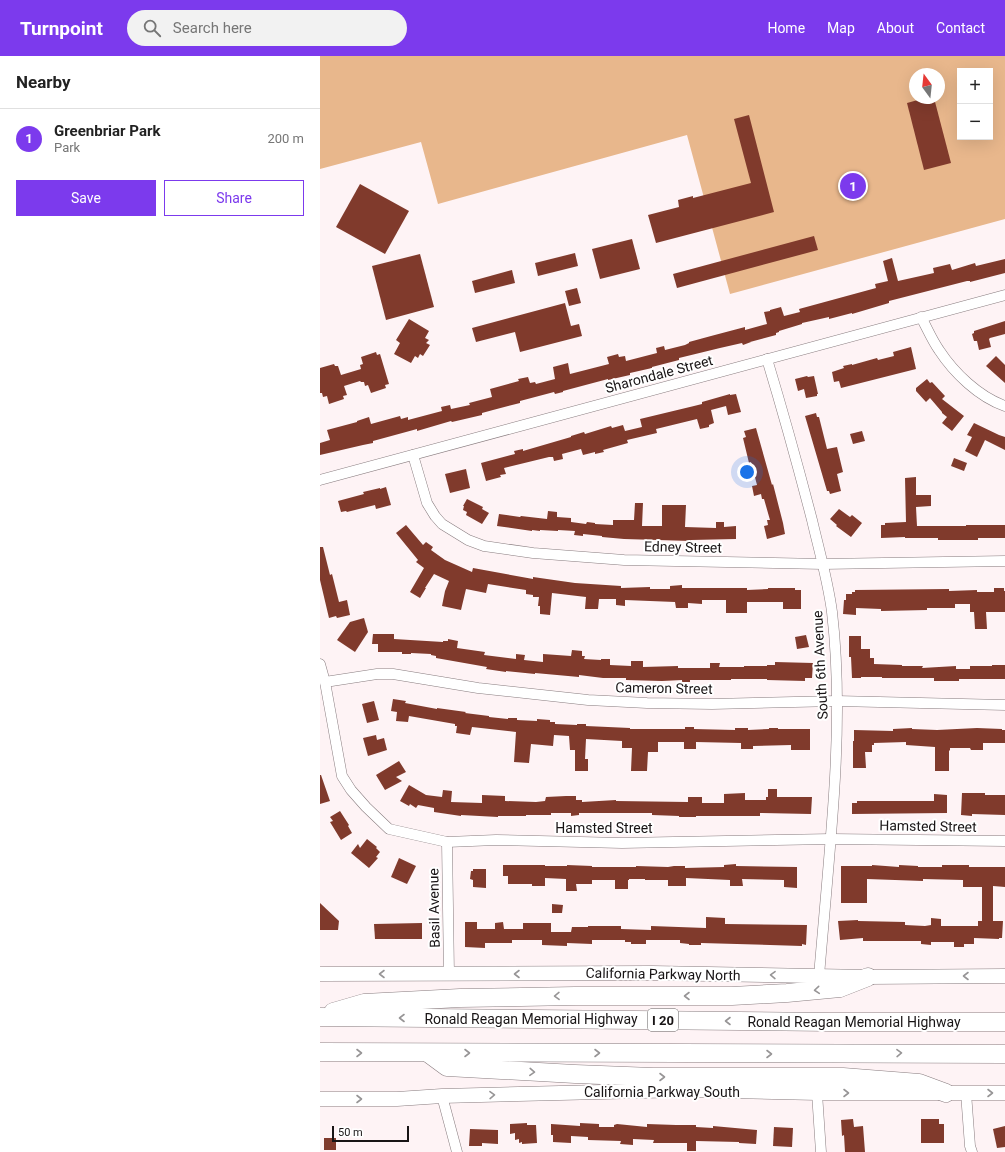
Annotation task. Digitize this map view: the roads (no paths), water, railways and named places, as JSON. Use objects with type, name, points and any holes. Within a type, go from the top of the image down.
[{"type":"highway","points":[[320,1017],[364,1003],[500,997],[732,996],[779,994],[840,988],[868,977]]},
{"type":"highway","name":"Ronald Reagan Memorial Highway","points":[[320,1017],[1005,1022]]},
{"type":"highway","points":[[320,1052],[1005,1054]]},
{"type":"highway","points":[[428,1053],[447,1067],[653,1077],[843,1078],[919,1083],[946,1093]]},
{"type":"main road","name":"California Parkway North","points":[[320,974],[652,973],[868,977],[1005,976]]},
{"type":"main road","points":[[320,979],[339,974]]},
{"type":"main road","name":"California Parkway South","points":[[320,1099],[397,1099],[442,1096],[684,1090],[817,1093],[1005,1093]]},
{"type":"street","name":"Sharondale Street","points":[[320,480],[1005,295]]},
{"type":"street","points":[[921,317],[939,350],[967,383],[995,402],[1005,406]]},
{"type":"street","name":"South 6th Avenue","points":[[767,359],[795,455],[828,587],[836,656],[836,753],[831,839],[819,976]]},
{"type":"street","name":"Edney Street","points":[[412,455],[428,503],[435,516],[442,524],[468,540],[484,546],[533,554],[624,560],[822,564],[1005,561]]},
{"type":"street","name":"Hamsted Street","points":[[320,664],[325,682],[342,776],[351,790],[366,807],[379,820],[390,828],[447,842],[496,840],[622,842],[831,839],[1005,841]]},
{"type":"street","name":"Cameron Street","points":[[325,682],[377,674],[393,674],[478,688],[588,700],[647,703],[704,704],[837,701],[1005,705]]},
{"type":"street","name":"Basil Avenue","points":[[447,842],[449,974]]},
{"type":"street","points":[[817,1093],[822,1152]]},
{"type":"street","points":[[966,1093],[970,1146],[972,1152]]},
{"type":"street","points":[[442,1096],[457,1152]]},
{"type":"place","name":"Greenbriar Park","points":[[853,186]]}]
